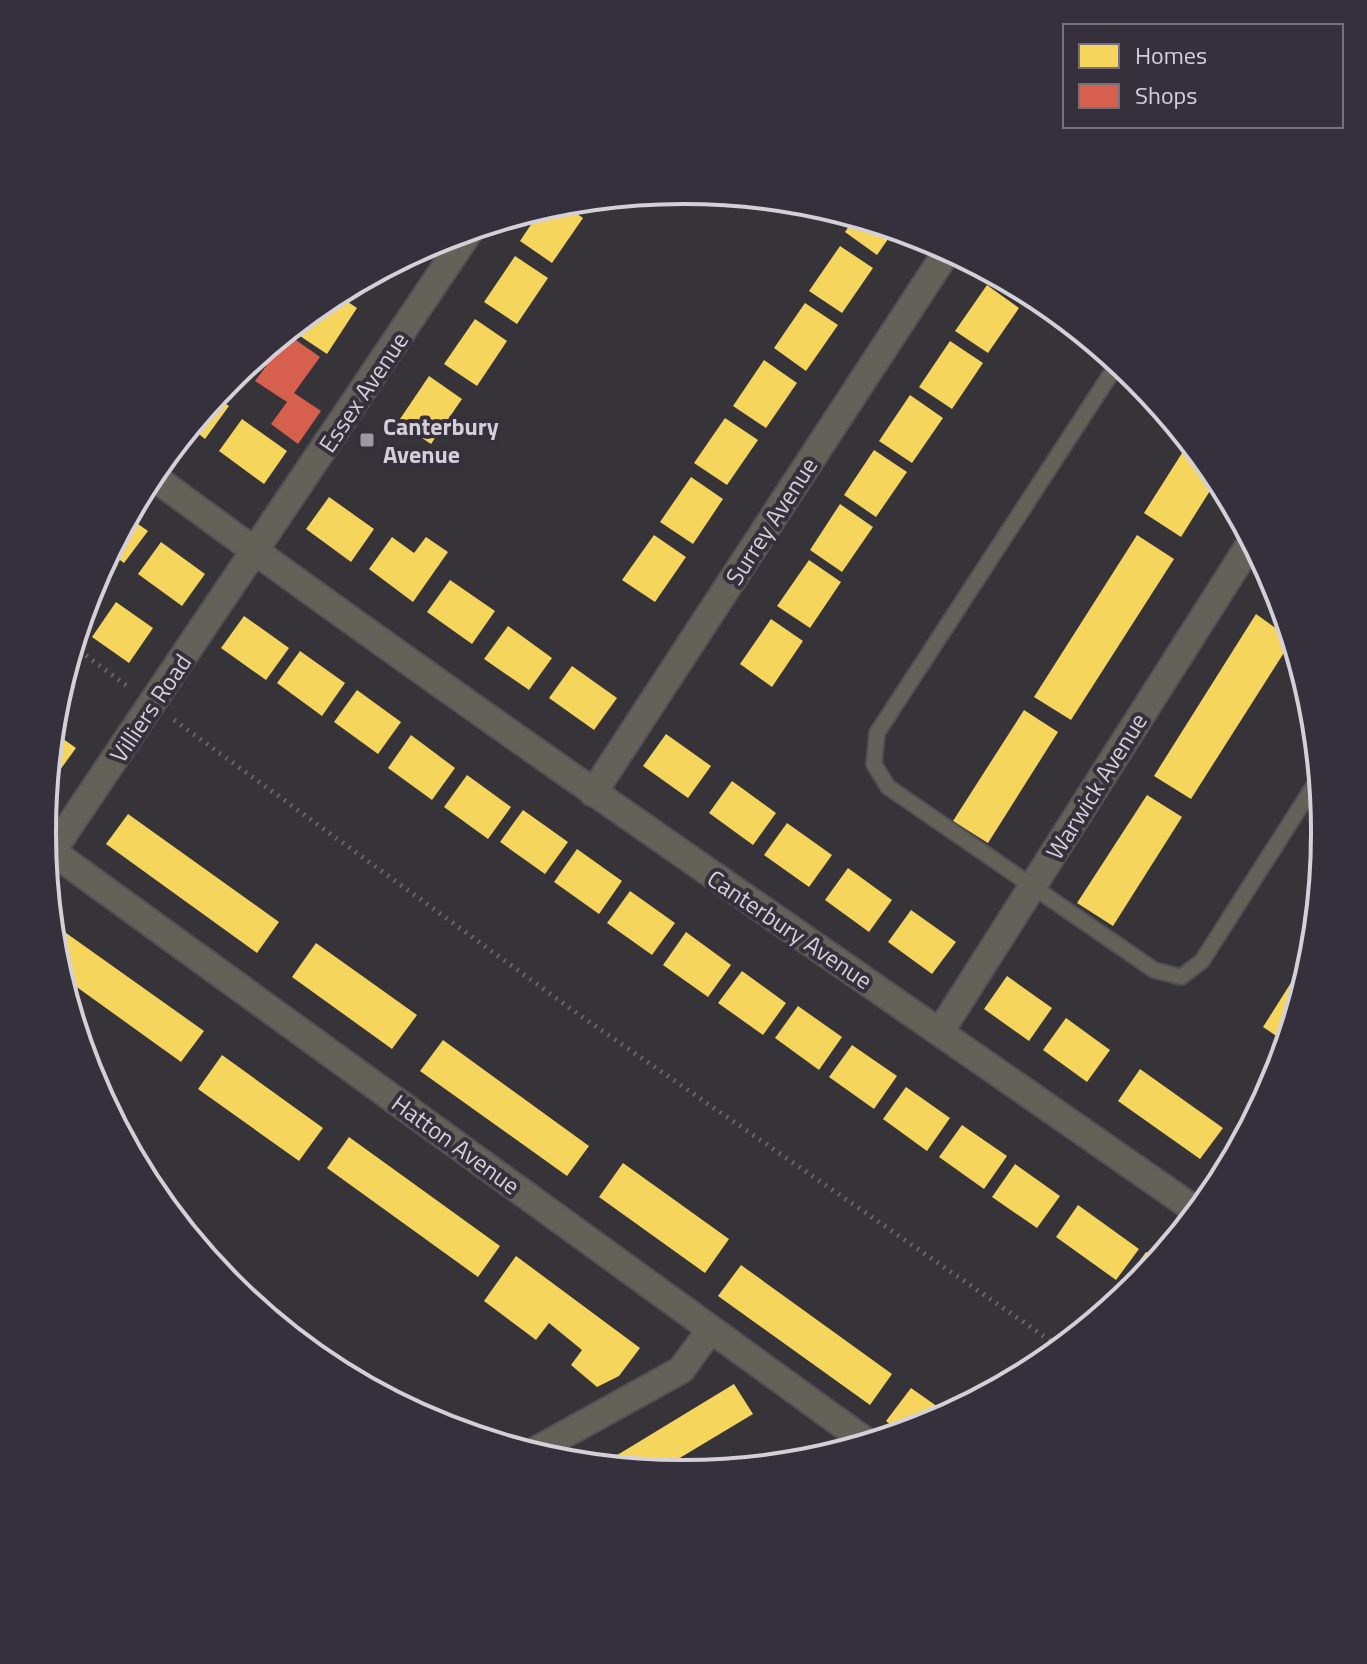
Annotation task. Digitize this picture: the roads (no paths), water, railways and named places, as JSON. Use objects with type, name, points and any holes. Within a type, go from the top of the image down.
[{"type":"street","name":"Essex Avenue","points":[[255,554],[460,246]]},
{"type":"street","name":"Surrey Avenue","points":[[593,793],[941,260]]},
{"type":"street","name":"Canterbury Avenue","points":[[162,483],[255,554],[593,793],[1188,1205]]},
{"type":"street","name":"Warwick Avenue","points":[[940,1032],[1245,552]]},
{"type":"street","name":"Villiers Road","points":[[56,840],[255,554]]},
{"type":"street","name":"Hatton Avenue","points":[[57,860],[857,1435]]},
{"type":"street","points":[[547,1444],[681,1370],[711,1329]]},
{"type":"lane","points":[[1111,373],[877,733],[874,764],[888,787],[1032,887],[1154,970],[1181,977],[1202,961],[1310,792]]},
{"type":"place","name":"Canterbury Avenue","points":[[367,440]]}]
